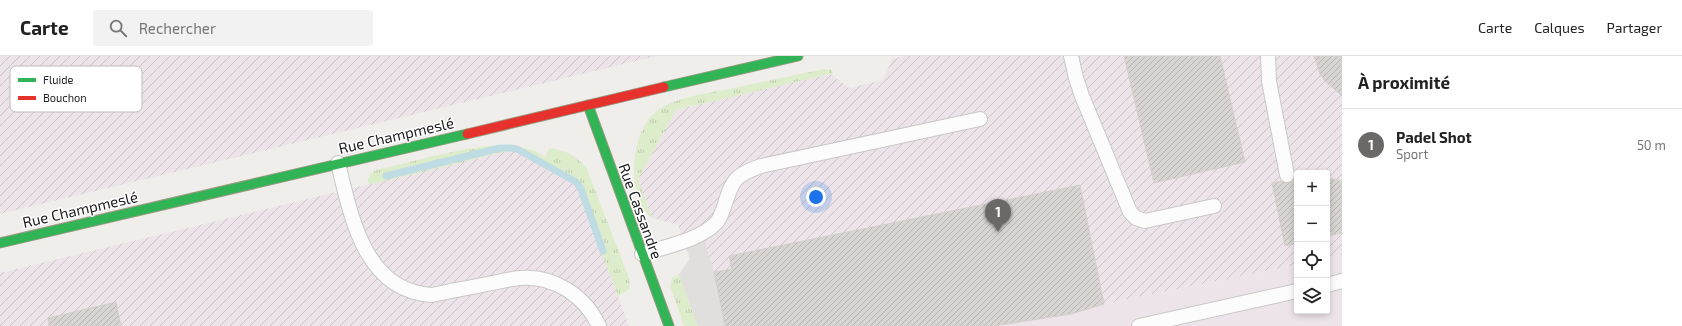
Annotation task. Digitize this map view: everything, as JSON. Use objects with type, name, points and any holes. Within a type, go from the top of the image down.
[{"type":"street","name":"Rue Champmeslé","points":[[0,243],[798,56]]},
{"type":"street","name":"Rue Cassandre","points":[[588,105],[669,326]]},
{"type":"lane","points":[[1071,56],[1082,96],[1130,212],[1136,218],[1145,221],[1214,206]]},
{"type":"lane","points":[[1268,56],[1269,81],[1287,175]]},
{"type":"lane","points":[[642,254],[684,241],[702,233],[716,224],[721,215],[729,190],[734,180],[749,170],[761,166],[980,119]]},
{"type":"lane","points":[[338,163],[353,220],[362,245],[371,260],[396,284],[418,294],[432,295],[520,278],[546,280],[559,285],[578,296],[590,310],[599,326]]},
{"type":"lane","points":[[1330,284],[1342,281]]},
{"type":"lane","points":[[1139,326],[1294,292]]},
{"type":"shaded area","points":[[0,56],[657,56],[0,214]]},
{"type":"shaded area","points":[[904,56],[1342,56],[1342,255],[1330,257],[1330,170],[1294,170],[1294,266],[1104,304],[1071,314],[994,326],[698,326],[679,274],[690,258],[678,225],[652,218],[638,179],[676,110],[831,74],[849,88],[883,80],[892,59]]},
{"type":"shaded area","points":[[511,150],[577,186],[629,326],[0,326],[0,273]]},
{"type":"shaded area","points":[[702,233],[714,272],[725,326],[698,326],[679,274],[690,259],[684,241]]},
{"type":"shaded area","points":[[1342,255],[1342,326],[994,326],[1071,314],[1104,304],[1294,266],[1294,314],[1330,314],[1330,257]]},
{"type":"green space","points":[[824,69],[832,70],[833,76],[830,74],[676,110],[638,179],[652,218],[643,209],[636,189],[634,176],[635,153],[643,129],[651,116],[657,111],[673,102],[692,96]]},
{"type":"green space","points":[[512,145],[533,150],[545,157],[550,148],[561,151],[575,157],[587,169],[629,278],[630,286],[628,290],[618,296],[577,186],[512,150],[369,185],[368,180],[370,174],[376,170],[461,150]]},
{"type":"green space","points":[[679,274],[698,326],[684,326],[670,286],[672,278]]},
{"type":"building","points":[[1124,56],[1220,56],[1245,162],[1154,183]]},
{"type":"building","points":[[1314,56],[1342,56],[1342,96],[1325,81],[1320,74]]},
{"type":"building","points":[[1294,179],[1294,244],[1285,246],[1272,183],[1282,181],[1288,183]]},
{"type":"building","points":[[1330,179],[1342,181],[1342,233],[1330,235]]},
{"type":"building","points":[[1080,185],[1104,304],[1071,314],[994,326],[725,326],[714,272],[732,269],[729,256]]},
{"type":"building","points":[[116,302],[121,326],[49,326],[48,318]]},
{"type":"waterway","points":[[386,176],[500,148],[517,149],[576,182],[581,189],[603,251]]},
{"type":"traffic: fast","points":[[664,87],[798,56]]},
{"type":"traffic: fast","points":[[588,105],[669,326]]},
{"type":"traffic: fast","points":[[0,243],[467,134]]},
{"type":"traffic: jam","points":[[467,134],[664,87]]},
{"type":"place","name":"Padel Shot","points":[[998,232]]}]
